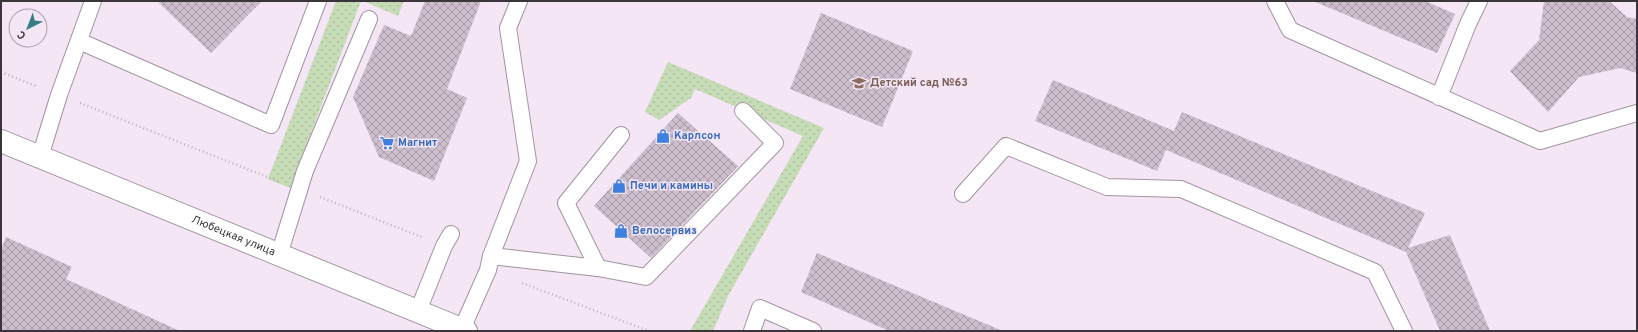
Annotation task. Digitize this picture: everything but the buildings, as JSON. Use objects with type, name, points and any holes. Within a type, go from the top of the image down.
[{"type":"street","name":"Любецкая улица","points":[[1,141],[464,330]]},
{"type":"lane","points":[[40,157],[59,95],[93,1]]},
{"type":"lane","points":[[79,41],[271,125],[318,1]]},
{"type":"lane","points":[[464,330],[528,161],[508,28],[519,1]]},
{"type":"lane","points":[[1275,1],[1290,30],[1540,141],[1637,113]]},
{"type":"lane","points":[[1439,97],[1468,24],[1479,1]]},
{"type":"lane","points":[[279,255],[299,189],[369,19]]},
{"type":"lane","points":[[489,263],[598,268],[646,277],[775,143],[743,111]]},
{"type":"lane","points":[[598,268],[566,203],[621,135]]},
{"type":"lane","points":[[963,194],[1006,146],[1107,187],[1181,190],[1375,272],[1404,331]]},
{"type":"lane","points":[[418,311],[448,240]]},
{"type":"lane","points":[[752,331],[760,308],[813,331]]},
{"type":"path","points":[[1,72],[299,189],[448,240]]},
{"type":"path","points":[[489,263],[649,331]]},
{"type":"green space","points":[[336,1],[361,1],[290,188],[268,179]]},
{"type":"green space","points":[[363,1],[404,1],[398,16]]},
{"type":"green space","points":[[668,62],[824,128],[728,296],[713,331],[690,331],[803,136],[695,89],[691,98],[659,120],[645,112]]},
{"type":"place","name":"Детский сад №63","points":[[859,83]]},
{"type":"place","name":"Карлсон","points":[[663,136]]},
{"type":"place","name":"Магнит","points":[[387,143]]},
{"type":"place","name":"Печи и камины","points":[[619,186]]},
{"type":"place","name":"Велосервиз","points":[[621,231]]}]
